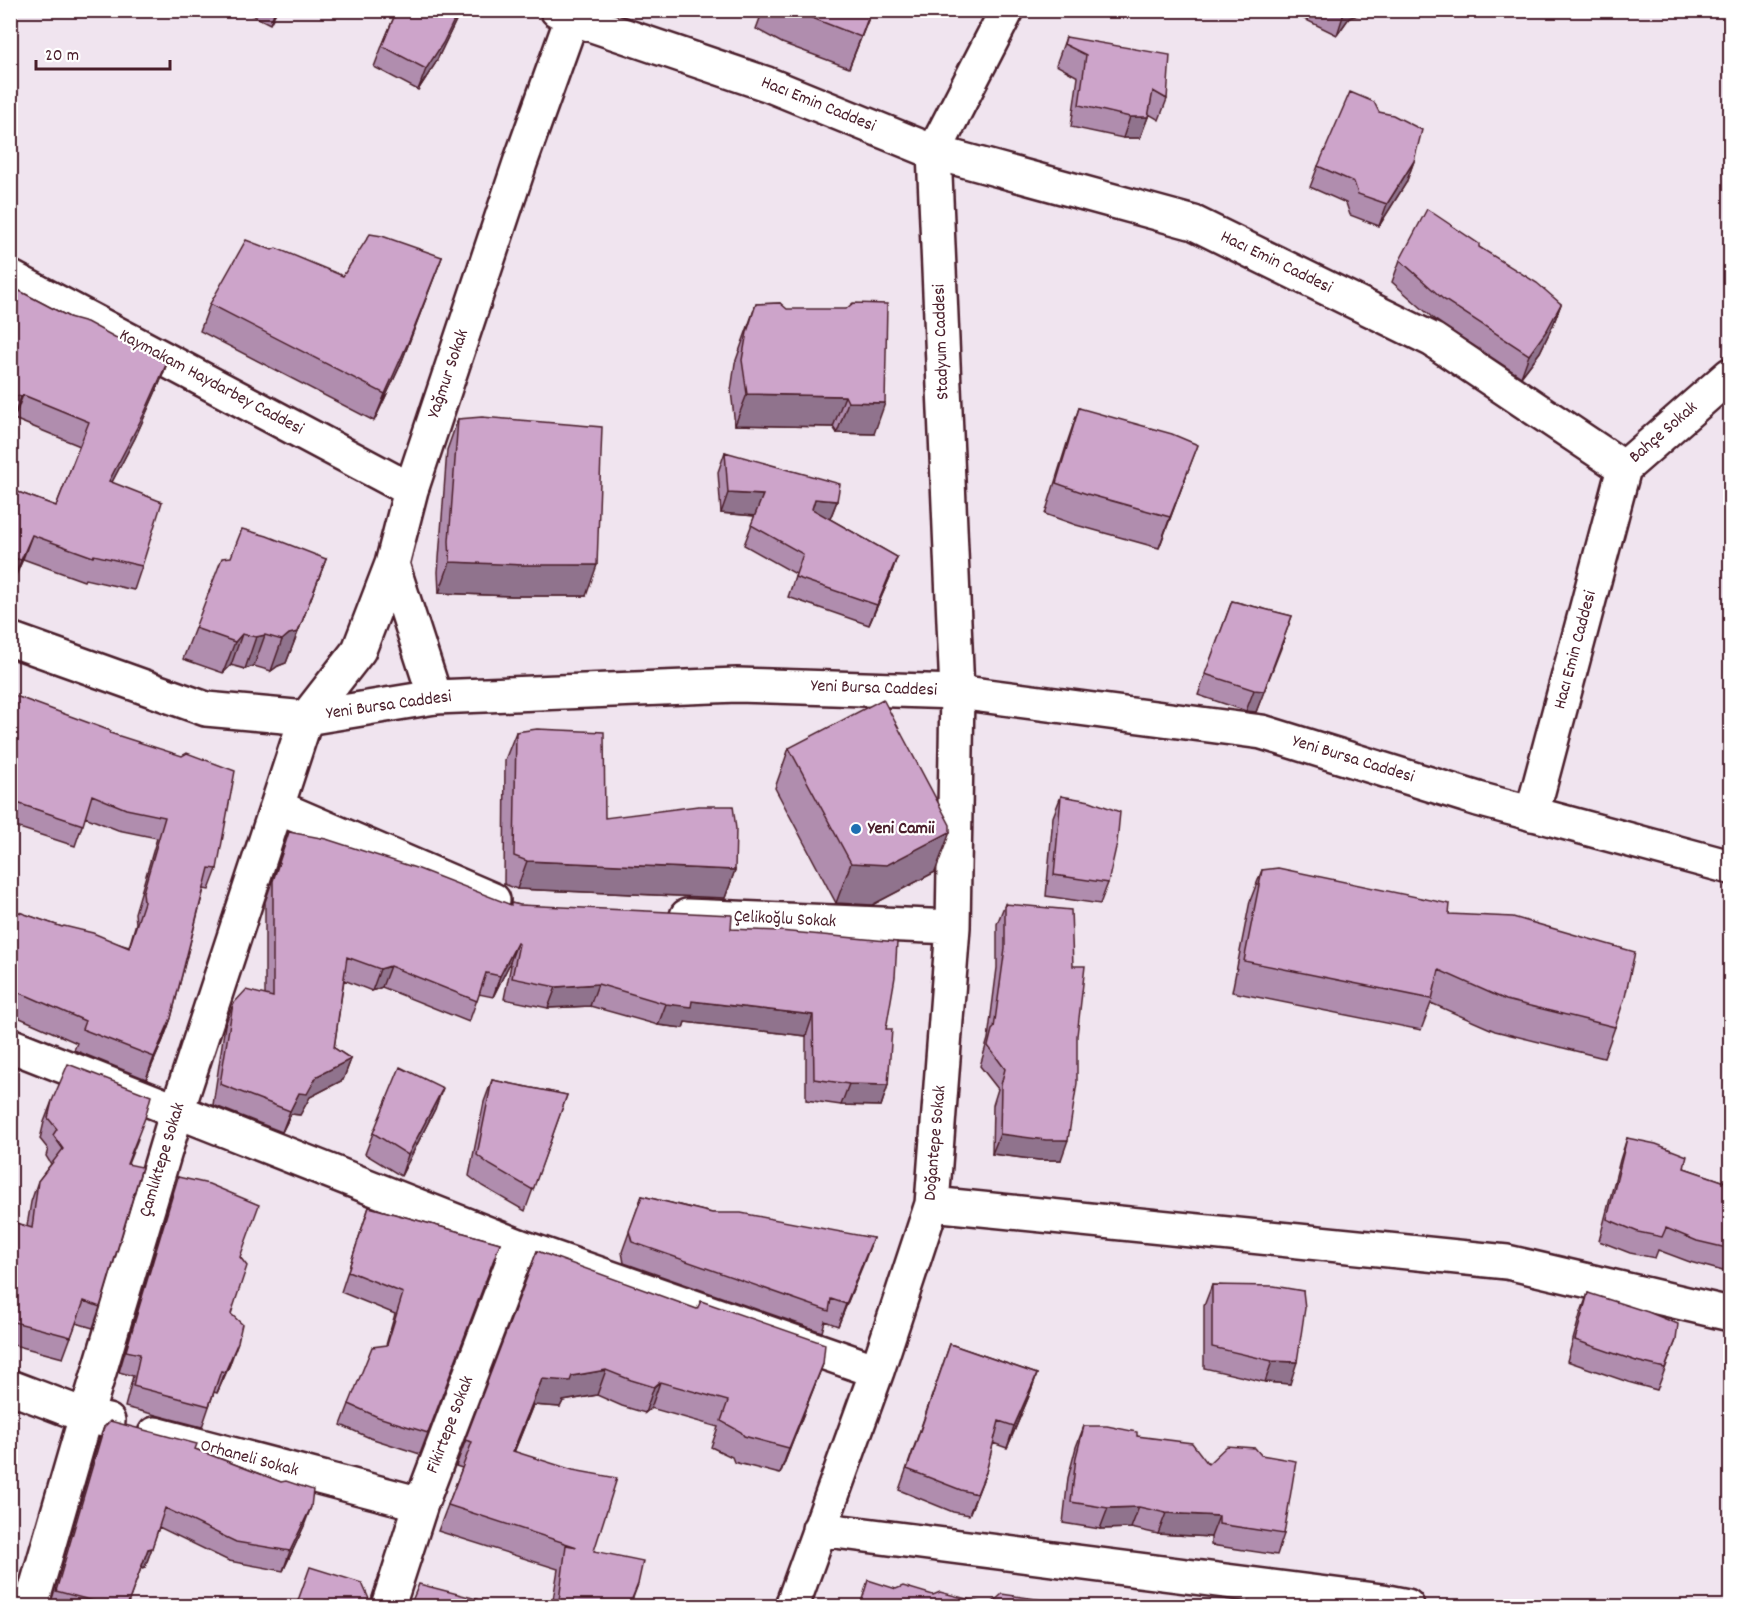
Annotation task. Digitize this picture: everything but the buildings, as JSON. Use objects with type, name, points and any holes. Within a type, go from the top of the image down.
[{"type":"street","name":"Stadyum Caddesi","points":[[957,692],[934,152],[1007,10]]},
{"type":"street","name":"Hacı Emin Caddesi","points":[[564,14],[767,84],[934,152],[1194,223],[1433,340],[1624,468],[1532,814]]},
{"type":"street","name":"Yağmur Sokak","points":[[306,718],[359,650],[392,564],[411,490],[520,162],[564,14]]},
{"type":"street","name":"Kaymakam Haydarbey Caddesi","points":[[10,277],[411,490]]},
{"type":"street","name":"Bahçe Sokak","points":[[1624,468],[1731,375]]},
{"type":"street","points":[[392,564],[435,697]]},
{"type":"street","name":"Yeni Bursa Caddesi","points":[[10,639],[206,709],[306,718],[435,697],[736,685],[957,692],[1262,732],[1479,800],[1731,867]]},
{"type":"street","name":"Doğantepe Sokak","points":[[792,1606],[877,1371],[932,1204],[953,927],[957,692]]},
{"type":"street","name":"Çamlıktepe Sokak","points":[[31,1606],[177,1111],[306,718]]},
{"type":"street","points":[[277,807],[513,908],[525,909]]},
{"type":"street","name":"Çelikoğlu Sokak","points":[[656,914],[953,927]]},
{"type":"street","points":[[10,1045],[519,1246],[877,1371]]},
{"type":"street","points":[[932,1204],[1506,1262],[1731,1314]]},
{"type":"street","name":"Fikirtepe Sokak","points":[[388,1606],[421,1504],[519,1246]]},
{"type":"street","name":"Orhaneli Sokak","points":[[10,1387],[86,1416],[421,1504]]},
{"type":"street","points":[[819,1530],[1407,1606]]},
{"type":"place","name":"Yeni Camii","points":[[856,829]]}]
